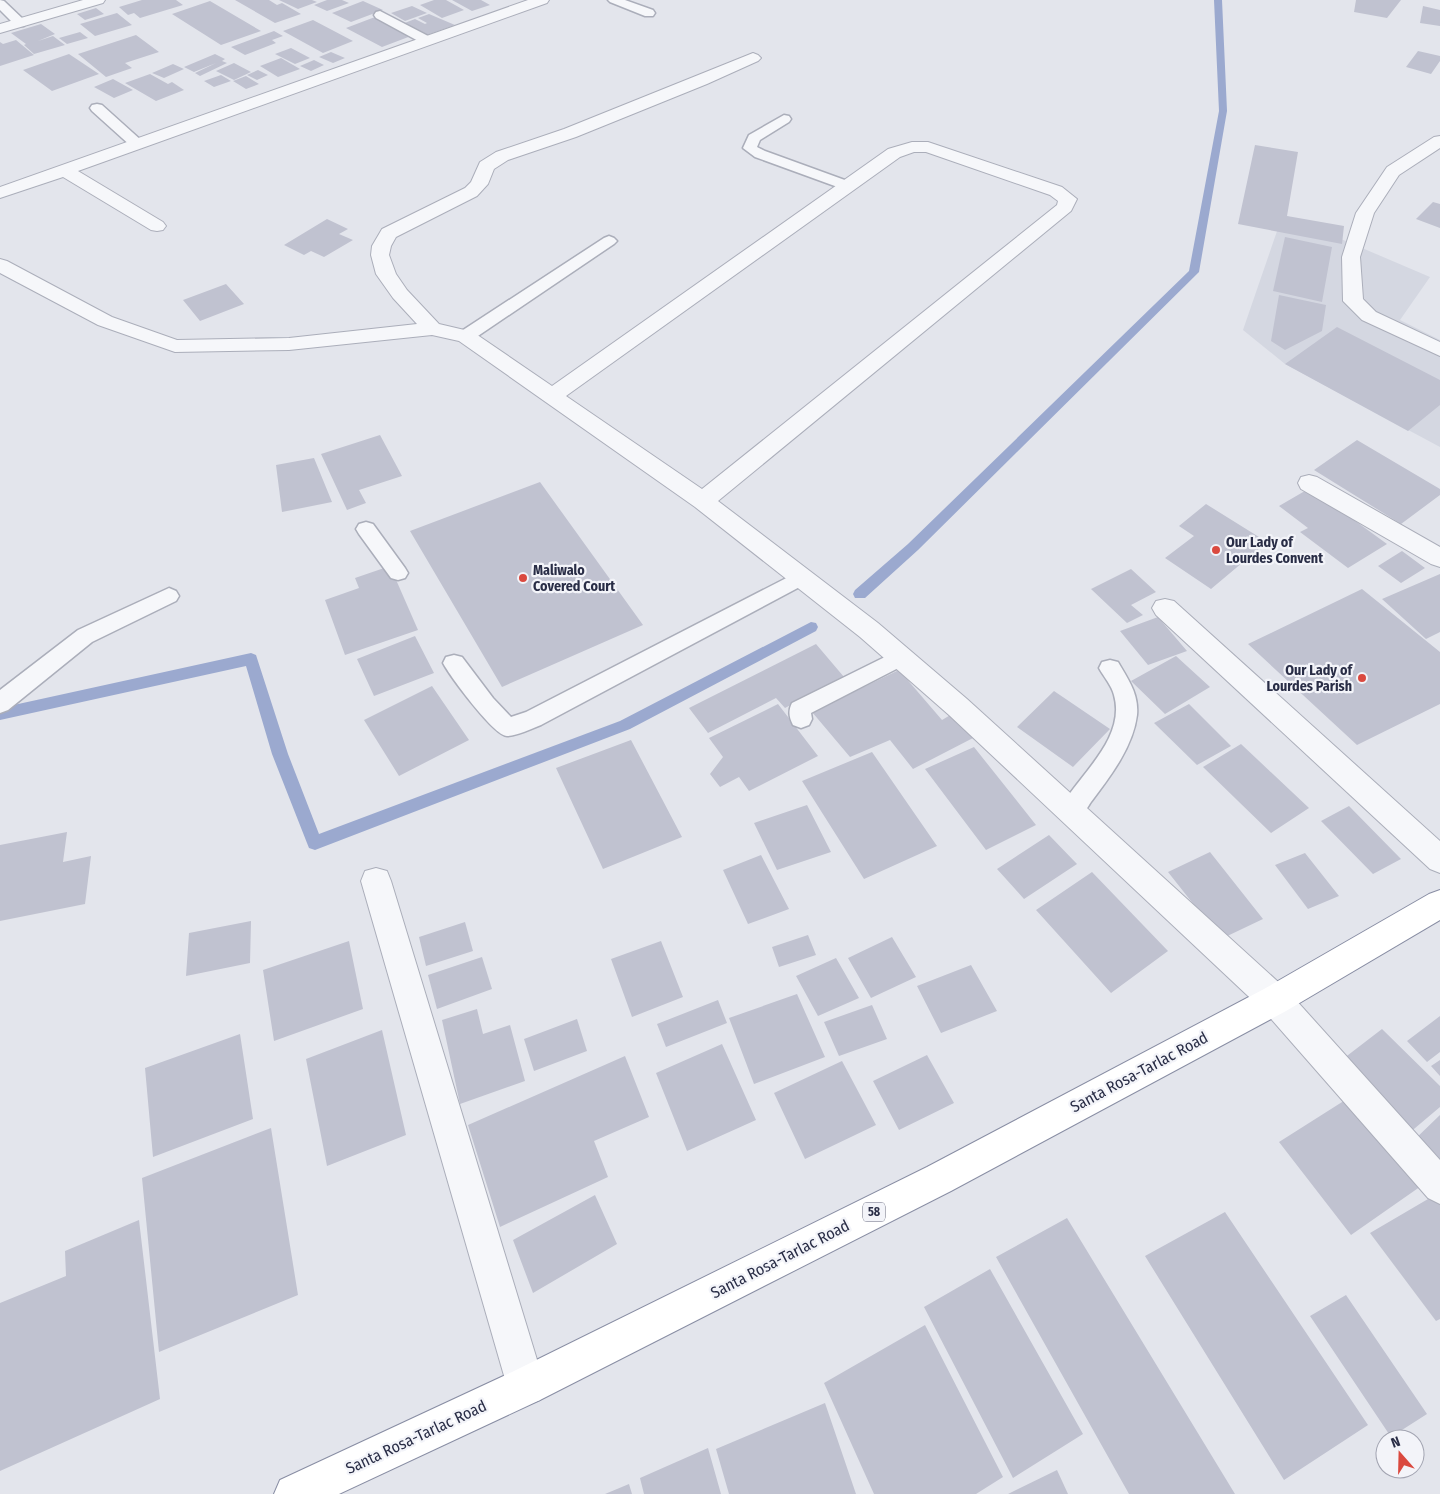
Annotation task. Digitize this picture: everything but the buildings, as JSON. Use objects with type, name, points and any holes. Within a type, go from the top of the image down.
[{"type":"highway","name":"Santa Rosa-Tarlac Road","points":[[294,1494],[526,1386],[939,1179],[1275,1000],[1440,904]]},
{"type":"street","points":[[0,29],[98,0]]},
{"type":"street","points":[[0,193],[542,0]]},
{"type":"street","points":[[432,328],[386,274],[380,256],[382,243],[389,233],[471,192],[479,184],[486,166],[502,156],[570,133],[701,81],[753,58]]},
{"type":"street","points":[[1440,141],[1393,171],[1365,213],[1351,257],[1352,301],[1369,316],[1440,350]]},
{"type":"street","points":[[553,395],[894,153],[912,147],[928,147],[1056,191],[1068,199],[1065,207],[703,501]]},
{"type":"street","points":[[64,170],[157,226]]},
{"type":"street","points":[[0,265],[104,321],[175,346],[289,344],[432,328],[466,336],[703,501],[802,577],[901,658],[958,708],[1275,1000],[1440,1186]]},
{"type":"street","points":[[1309,483],[1440,558]]},
{"type":"street","points":[[1165,608],[1440,860]]},
{"type":"street","points":[[376,881],[526,1386]]},
{"type":"lane","points":[[614,0],[649,13]]},
{"type":"lane","points":[[0,4],[20,23]]},
{"type":"lane","points":[[380,15],[426,40]]},
{"type":"lane","points":[[97,108],[137,144]]},
{"type":"lane","points":[[784,119],[754,138],[750,148],[760,154],[848,186]]},
{"type":"lane","points":[[466,336],[609,241]]},
{"type":"lane","points":[[366,529],[398,573]]},
{"type":"lane","points":[[454,663],[484,704],[507,727],[533,719],[802,577]]},
{"type":"lane","points":[[0,704],[85,636],[170,596]]},
{"type":"lane","points":[[801,719],[800,709],[901,658]]},
{"type":"lane","points":[[1070,812],[1111,756],[1124,722],[1126,698],[1110,668]]},
{"type":"shaded area","points":[[1285,208],[1287,216],[1430,277],[1400,320],[1440,340],[1440,447],[1285,364],[1243,330]]},
{"type":"waterway","points":[[860,594],[913,547],[1194,272],[1223,111],[1218,0]]},
{"type":"waterway","points":[[0,714],[251,659],[280,754],[315,843],[625,725],[811,627]]},
{"type":"place","name":"Our Lady of Lourdes Convent","points":[[1216,550]]},
{"type":"place","name":"Maliwalo Covered Court","points":[[523,578]]},
{"type":"place","name":"Our Lady of Lourdes Parish","points":[[1362,678]]}]
